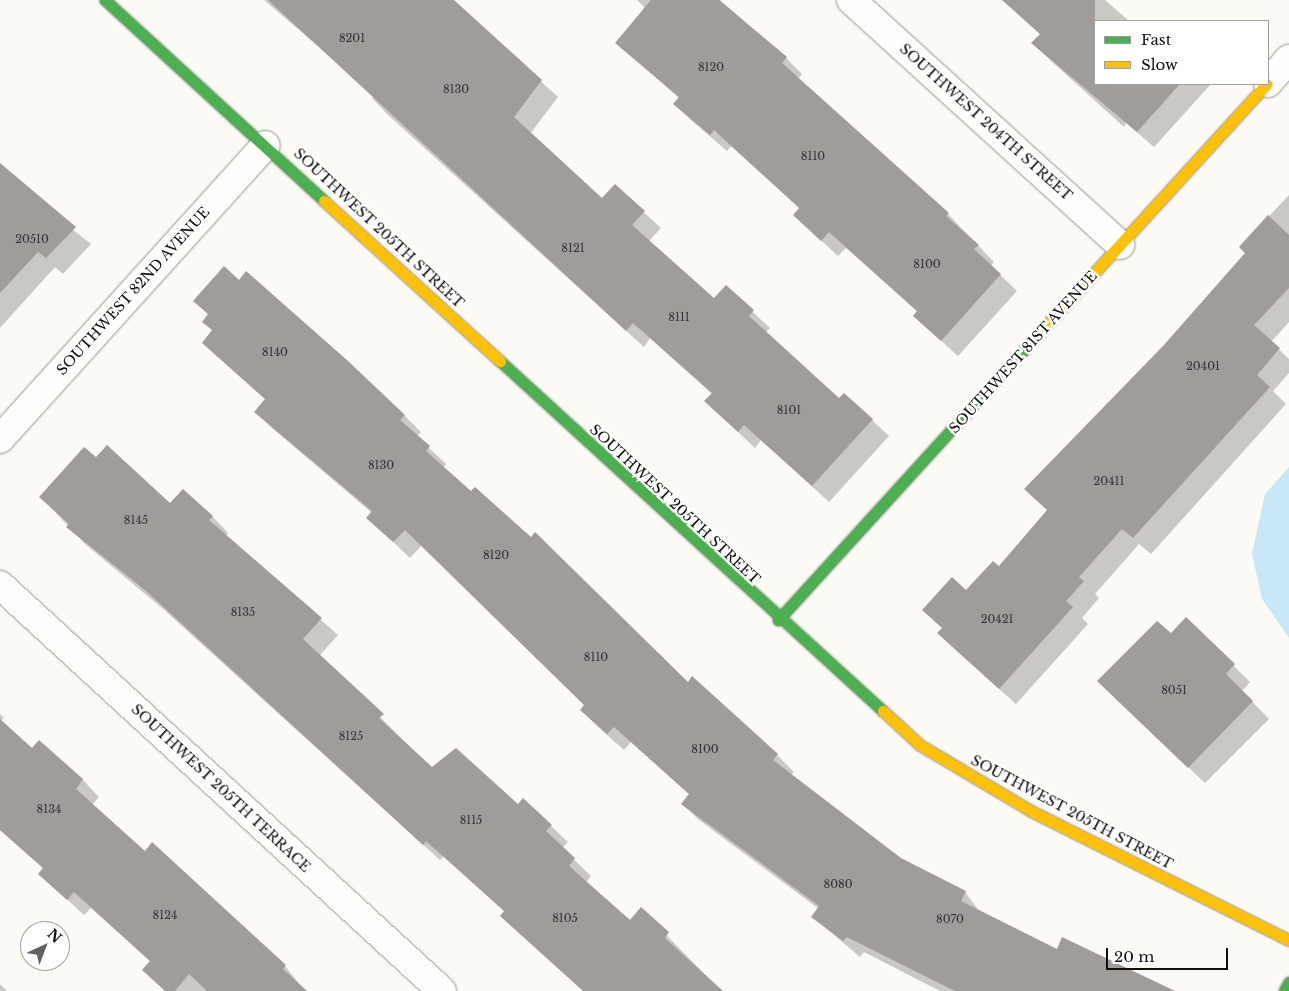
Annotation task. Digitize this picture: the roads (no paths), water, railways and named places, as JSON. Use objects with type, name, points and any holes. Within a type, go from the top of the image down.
[{"type":"street","name":"SOUTHWEST 205TH STREET","points":[[105,0],[266,145],[883,715],[948,764],[1031,811],[1289,940]]},
{"type":"street","name":"SOUTHWEST 204TH STREET","points":[[851,0],[1120,246]]},
{"type":"street","name":"SOUTHWEST 81ST AVENUE","points":[[1269,81],[1289,59]]},
{"type":"street","name":"SOUTHWEST 81ST AVENUE","points":[[778,620],[1265,85]]},
{"type":"street","name":"SOUTHWEST 82ND AVENUE","points":[[0,438],[266,145]]},
{"type":"street","name":"SOUTHWEST 205TH TERRACE","points":[[0,586],[442,991]]},
{"type":"street","points":[[1284,991],[1289,982]]},
{"type":"water","points":[[1289,467],[1289,638],[1262,599],[1252,554],[1265,494]]}]
